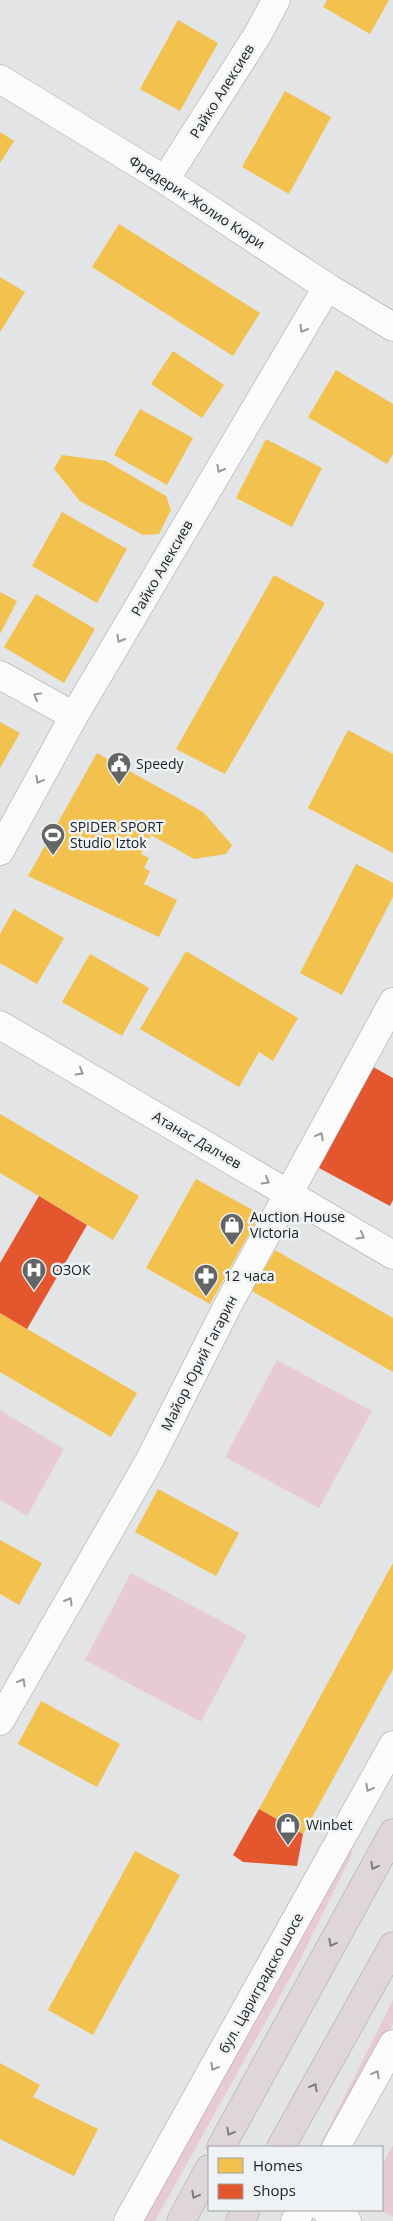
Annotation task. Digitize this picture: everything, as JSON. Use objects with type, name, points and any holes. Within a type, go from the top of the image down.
[{"type":"highway","points":[[222,2146],[393,1833]]},
{"type":"highway","points":[[285,2141],[393,1946]]},
{"type":"highway","points":[[181,2221],[208,2171]]},
{"type":"street","name":"Райко Алексиев","points":[[165,180],[258,34],[276,0]]},
{"type":"street","name":"Фредерик Жолио Кюри","points":[[0,79],[165,180],[327,287],[393,327]]},
{"type":"street","name":"Райко Алексиев","points":[[0,851],[74,716],[327,287]]},
{"type":"street","points":[[0,675],[74,716]]},
{"type":"street","name":"Майор Юрий Гагарин","points":[[0,1721],[148,1463],[230,1301],[393,1002]]},
{"type":"street","name":"Атанас Далчев","points":[[0,1025],[393,1255]]},
{"type":"street","name":"бул. Цариградско шосе","points":[[128,2221],[393,1745]]},
{"type":"street","points":[[337,2146],[393,2044]]},
{"type":"street","points":[[327,2211],[347,2221]]},
{"type":"shaded area","points":[[277,1360],[372,1411],[319,1508],[225,1457]]},
{"type":"shaded area","points":[[0,1410],[64,1449],[27,1516],[0,1500]]},
{"type":"shaded area","points":[[131,1573],[247,1635],[201,1722],[85,1660]]},
{"type":"shaded area","points":[[346,1848],[353,1852],[300,1960],[155,2221],[142,2221]]},
{"type":"shaded area","points":[[393,2000],[393,2024],[325,2146],[320,2146]]},
{"type":"shaded area","points":[[393,2145],[393,2217],[381,2211],[383,2211],[383,2163]]},
{"type":"building: Homes","points":[[327,0],[389,0],[370,34],[323,7]]},
{"type":"building: Homes","points":[[178,20],[218,43],[180,111],[140,89]]},
{"type":"building: Homes","points":[[285,91],[331,117],[289,194],[242,167]]},
{"type":"building: Homes","points":[[0,132],[14,141],[0,163]]},
{"type":"building: Homes","points":[[119,224],[260,313],[233,356],[92,267]]},
{"type":"building: Homes","points":[[0,277],[25,292],[0,332]]},
{"type":"building: Homes","points":[[173,351],[224,385],[202,418],[151,384]]},
{"type":"building: Homes","points":[[336,370],[393,404],[393,454],[387,464],[308,417]]},
{"type":"building: Homes","points":[[140,409],[193,438],[167,485],[114,455]]},
{"type":"building: Homes","points":[[266,439],[322,468],[292,527],[236,498]]},
{"type":"building: Homes","points":[[62,455],[106,461],[166,496],[171,510],[159,534],[143,535],[80,501],[54,469]]},
{"type":"building: Homes","points":[[62,512],[127,549],[97,603],[32,566]]},
{"type":"building: Homes","points":[[274,575],[325,603],[225,774],[176,749]]},
{"type":"building: Homes","points":[[0,592],[17,601],[0,634]]},
{"type":"building: Homes","points":[[36,594],[95,629],[64,683],[4,647]]},
{"type":"building: Homes","points":[[0,722],[20,733],[0,768]]},
{"type":"building: Homes","points":[[348,730],[393,754],[393,853],[308,808]]},
{"type":"building: Homes","points":[[97,753],[203,812],[232,845],[226,854],[194,859],[151,835],[141,854],[149,858],[144,868],[150,871],[144,884],[177,900],[159,937],[28,876]]},
{"type":"building: Homes","points":[[356,864],[393,883],[393,897],[342,995],[300,973]]},
{"type":"building: Homes","points":[[14,909],[64,938],[37,984],[0,963],[0,934]]},
{"type":"building: Homes","points":[[186,951],[298,1018],[273,1061],[259,1052],[239,1087],[140,1029]]},
{"type":"building: Homes","points":[[90,954],[149,988],[122,1036],[62,1002]]},
{"type":"building: Homes","points":[[0,1114],[139,1196],[113,1240],[0,1173]]},
{"type":"building: Homes","points":[[196,1179],[260,1214],[210,1304],[146,1268]]},
{"type":"building: Homes","points":[[275,1250],[393,1318],[393,1372],[252,1291]]},
{"type":"building: Homes","points":[[0,1313],[137,1393],[111,1437],[0,1372]]},
{"type":"building: Homes","points":[[158,1489],[239,1533],[216,1576],[135,1532]]},
{"type":"building: Homes","points":[[0,1540],[42,1563],[19,1605],[0,1594]]},
{"type":"building: Homes","points":[[393,1563],[393,1669],[303,1834],[259,1809]]},
{"type":"building: Homes","points":[[41,1701],[120,1744],[97,1787],[18,1744]]},
{"type":"building: Homes","points":[[135,1851],[180,1875],[93,2035],[48,2010]]},
{"type":"building: Homes","points":[[0,2063],[40,2085],[33,2097],[98,2129],[74,2176],[0,2139]]},
{"type":"building: Shops","points":[[373,1067],[393,1078],[393,1200],[390,1206],[319,1168]]},
{"type":"building: Shops","points":[[39,1196],[87,1225],[27,1329],[0,1313],[0,1263]]},
{"type":"building: Shops","points":[[259,1809],[303,1834],[297,1866],[243,1862],[233,1855]]},
{"type":"place","name":"Speedy","points":[[119,785]]},
{"type":"place","name":"SPIDER SPORT Studio Iztok","points":[[53,856]]},
{"type":"place","name":"Auction House Victoria","points":[[232,1246]]},
{"type":"place","name":"ОЗОК","points":[[34,1291]]},
{"type":"place","name":"12 часа","points":[[206,1297]]},
{"type":"place","name":"Winbet","points":[[288,1846]]}]
